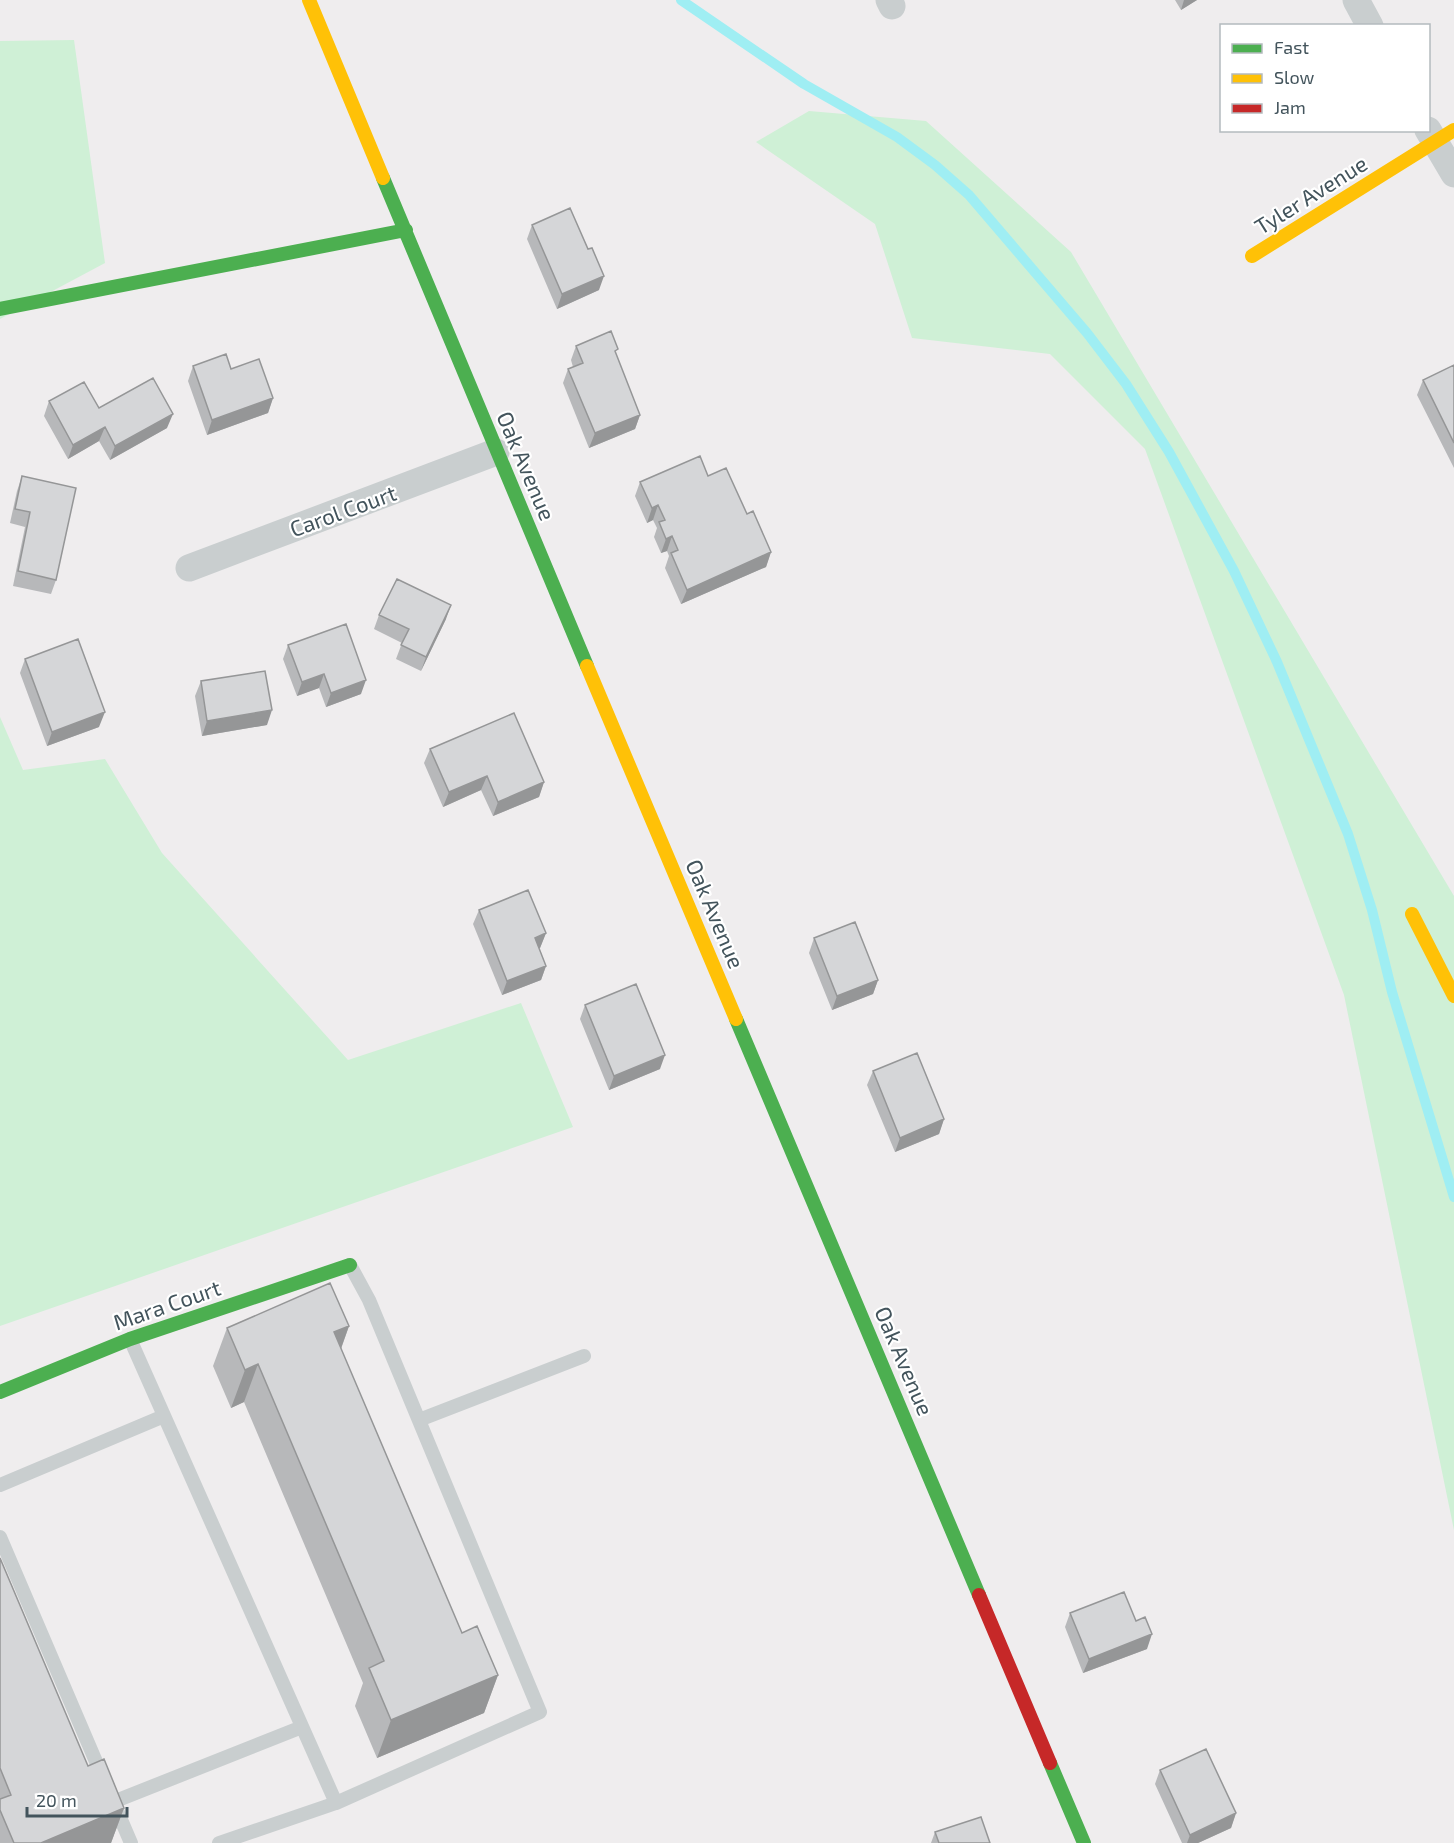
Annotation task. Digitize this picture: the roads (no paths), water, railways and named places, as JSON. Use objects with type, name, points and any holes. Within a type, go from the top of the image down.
[{"type":"street","name":"Oak Avenue","points":[[309,0],[496,452],[1084,1843]]},
{"type":"street","points":[[1356,0],[1369,24]]},
{"type":"street","points":[[1439,134],[1454,174]]},
{"type":"street","name":"Tyler Avenue","points":[[1252,256],[1439,134]]},
{"type":"street","points":[[0,309],[406,230]]},
{"type":"street","name":"Carol Court","points":[[189,568],[496,452]]},
{"type":"street","points":[[1412,914],[1454,996]]},
{"type":"street","name":"Mara Court","points":[[0,1392],[130,1340],[350,1265]]},
{"type":"lane","points":[[219,1843],[336,1803],[540,1712],[369,1300],[350,1265]]},
{"type":"lane","points":[[130,1340],[336,1803]]},
{"type":"lane","points":[[419,1420],[584,1356]]},
{"type":"lane","points":[[0,1485],[164,1416]]},
{"type":"lane","points":[[0,1537],[131,1843]]},
{"type":"lane","points":[[113,1802],[302,1727]]},
{"type":"waterway","points":[[681,0],[804,84],[897,137],[935,165],[969,195],[1087,333],[1126,384],[1169,452],[1234,571],[1277,662],[1348,834],[1372,910],[1392,992],[1454,1197]]}]
